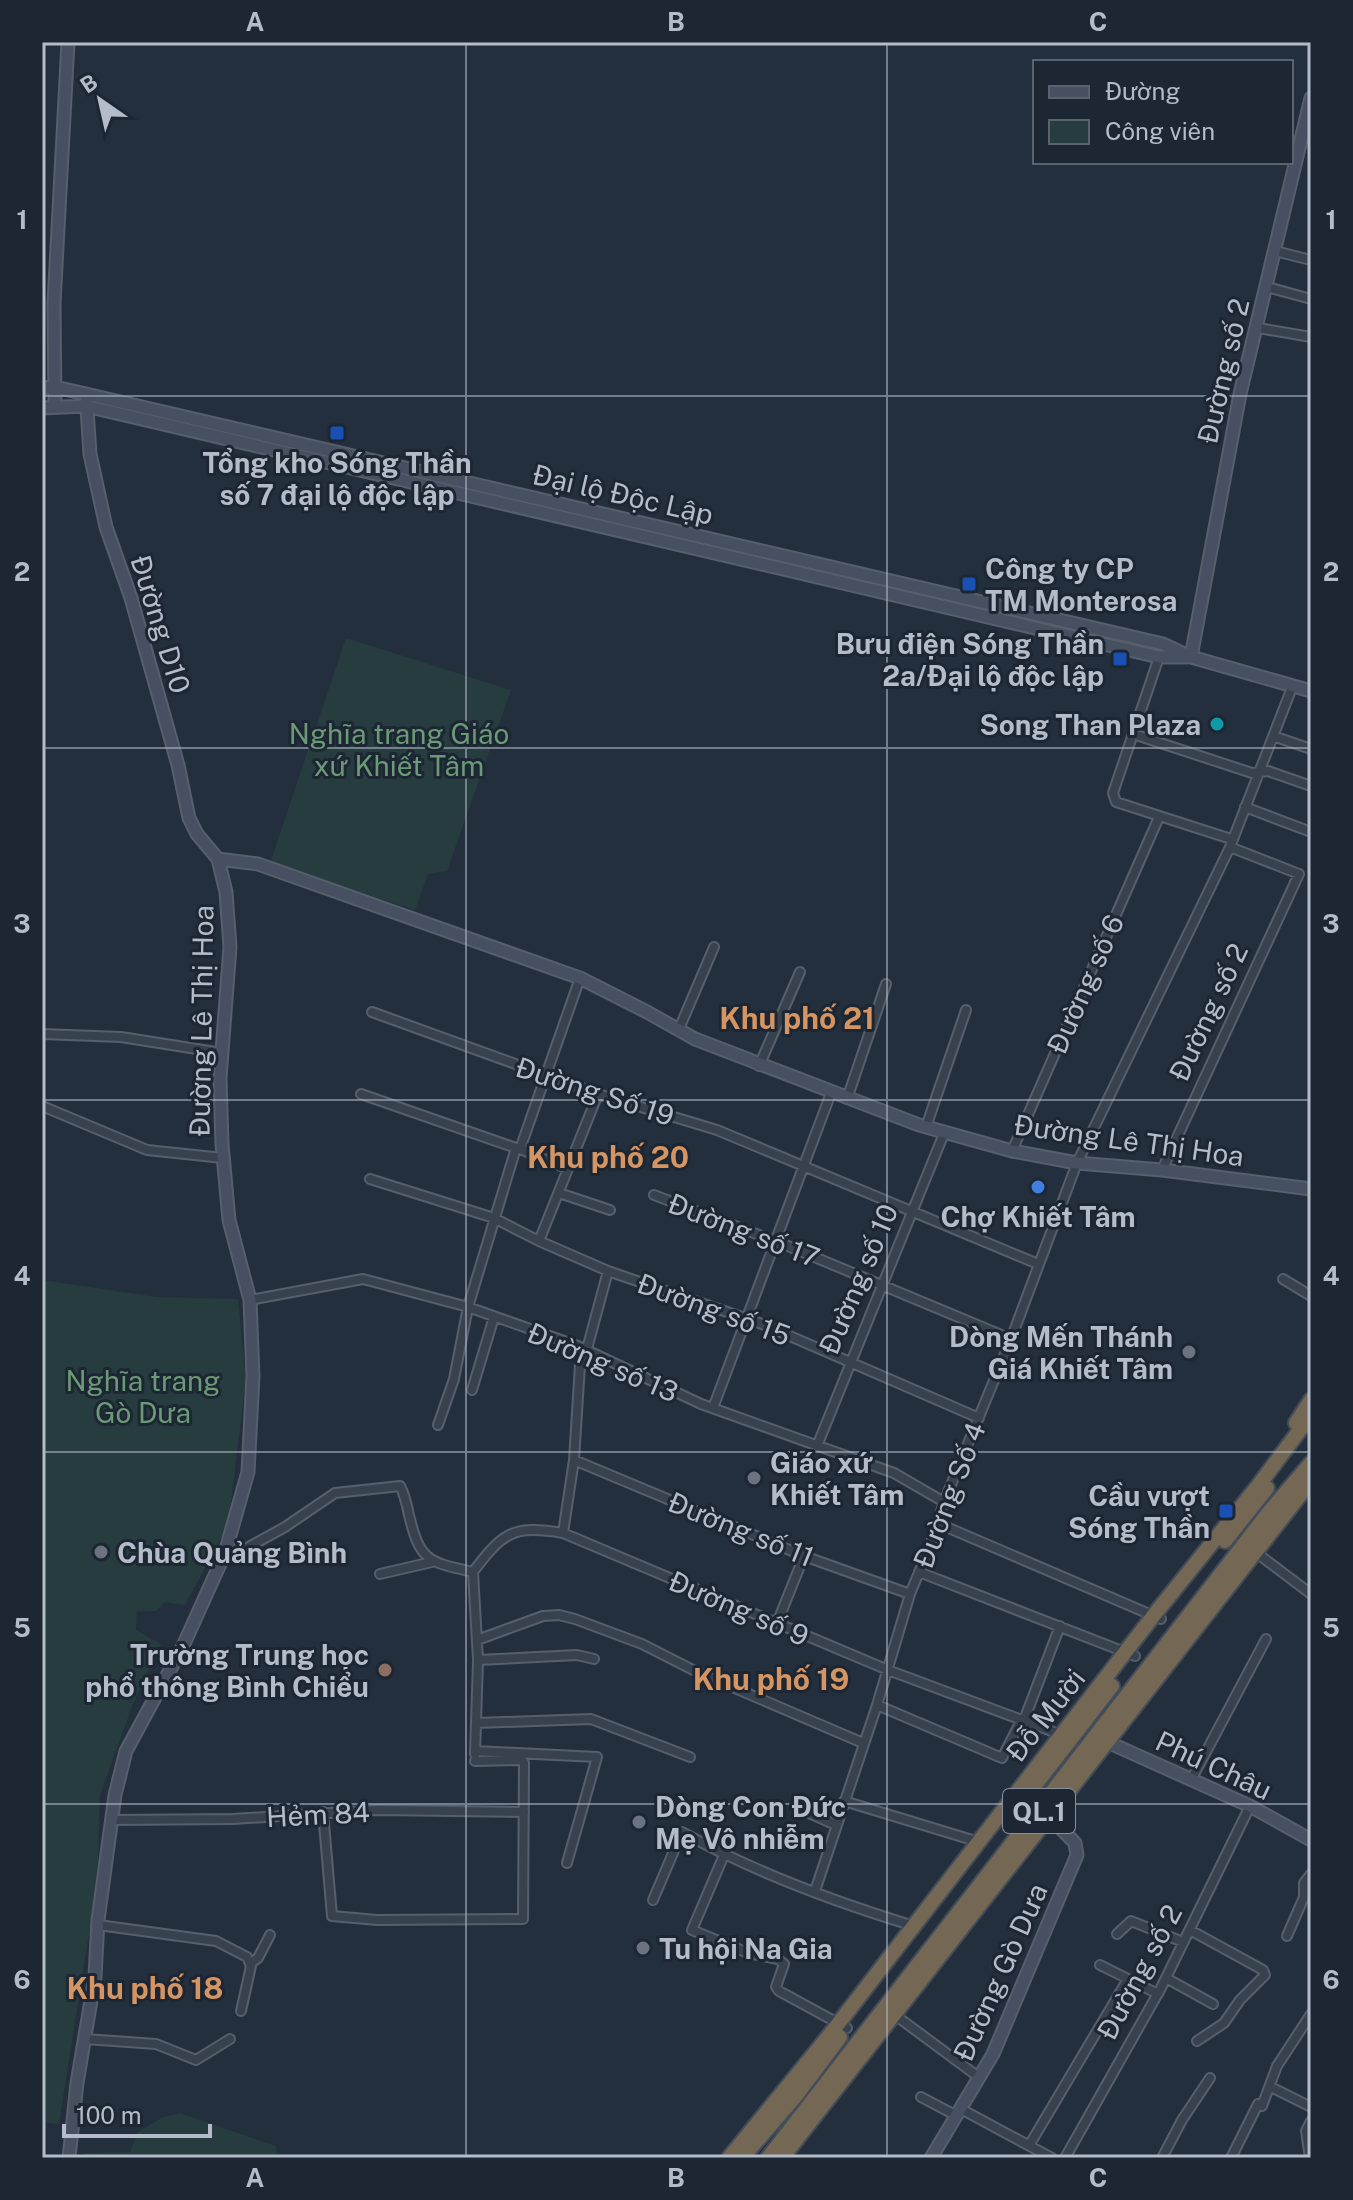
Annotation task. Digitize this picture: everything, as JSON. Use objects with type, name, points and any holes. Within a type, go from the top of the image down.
[{"type":"highway","points":[[1254,1507],[1264,1472],[1311,1400]]},
{"type":"highway","name":"Đỗ Mười","points":[[729,2158],[842,2026],[1311,1415]]},
{"type":"highway","name":"Đỗ Mười","points":[[1158,1617],[1254,1507],[1311,1431]]},
{"type":"highway","name":"Đỗ Mười","points":[[1251,1548],[1269,1512],[1311,1463]]},
{"type":"highway","name":"Đỗ Mười","points":[[782,2158],[895,2015],[1101,1739],[1251,1548],[1311,1481]]},
{"type":"highway","name":"Đỗ Mười","points":[[742,2158],[795,2097],[914,1926],[1062,1735],[1130,1654]]},
{"type":"highway","name":"Đỗ Mười","points":[[768,2158],[947,1930],[1045,1813]]},
{"type":"highway","points":[[946,1946],[947,1930]]},
{"type":"street","points":[[48,407],[68,42]]},
{"type":"street","name":"Đường số 2","points":[[1191,657],[1238,402],[1311,98]]},
{"type":"street","points":[[1275,251],[1311,260]]},
{"type":"street","points":[[1267,287],[1311,299]]},
{"type":"street","points":[[1258,328],[1311,337]]},
{"type":"street","name":"Đại lộ Độc Lập","points":[[48,388],[86,400],[1159,657],[1191,657]]},
{"type":"street","name":"Đại lộ Độc Lập","points":[[48,407],[86,400],[1149,641],[1191,657],[1311,691]]},
{"type":"street","name":"Đường D10","points":[[86,400],[90,454],[106,527],[131,598],[178,765],[189,818],[197,834],[218,859]]},
{"type":"street","points":[[1159,657],[1113,793],[1116,802],[1231,843]]},
{"type":"street","name":"Đường Số 4","points":[[815,1891],[910,1594],[1077,1163],[1231,843],[1293,685]]},
{"type":"street","points":[[1133,734],[1252,773],[1268,771],[1311,786]]},
{"type":"street","points":[[1273,736],[1311,749]]},
{"type":"street","points":[[1245,807],[1311,832]]},
{"type":"street","name":"Đường số 6","points":[[1012,1151],[1159,817]]},
{"type":"street","name":"Đường số 2","points":[[1162,1170],[1299,874],[1231,843]]},
{"type":"street","name":"Đường Lê Thị Hoa","points":[[69,2158],[95,1977],[98,1925],[115,1795],[126,1751],[183,1646],[225,1553],[248,1472],[253,1376],[250,1300],[229,1220],[223,1158],[220,1078],[230,947],[226,892],[218,859],[258,864],[580,978],[695,1039],[759,1066],[926,1127],[1012,1151],[1077,1163],[1162,1170],[1311,1189]]},
{"type":"street","points":[[679,1029],[714,947]]},
{"type":"street","points":[[759,1066],[800,972]]},
{"type":"street","points":[[438,1425],[454,1379],[468,1307],[494,1218],[580,978]]},
{"type":"street","points":[[847,1099],[886,984]]},
{"type":"street","points":[[926,1127],[966,1010]]},
{"type":"street","name":"Đường Số 19","points":[[372,1012],[545,1076],[717,1130],[1038,1264]]},
{"type":"street","points":[[42,1034],[121,1037],[222,1053]]},
{"type":"street","points":[[713,1408],[831,1093]]},
{"type":"street","points":[[361,1094],[568,1169]]},
{"type":"street","points":[[539,1241],[598,1094]]},
{"type":"street","points":[[42,1106],[147,1150],[223,1158]]},
{"type":"street","name":"Đường số 10","points":[[817,1446],[945,1131]]},
{"type":"street","points":[[370,1179],[494,1218]]},
{"type":"street","points":[[559,1193],[610,1210]]},
{"type":"street","name":"Đường số 17","points":[[654,1195],[775,1241],[1011,1339]]},
{"type":"street","name":"Đường số 15","points":[[494,1218],[608,1271],[746,1318],[979,1418]]},
{"type":"street","points":[[563,1533],[574,1460],[580,1365],[584,1360],[608,1271]]},
{"type":"street","name":"Đường số 13","points":[[250,1300],[363,1279],[468,1307],[585,1349],[713,1408],[894,1473],[944,1502]]},
{"type":"street","points":[[1283,1279],[1311,1296]]},
{"type":"street","points":[[472,1390],[494,1317]]},
{"type":"street","name":"Đường số 11","points":[[574,1460],[804,1556],[910,1594]]},
{"type":"street","points":[[225,1553],[245,1549],[285,1527],[335,1493],[400,1486],[415,1540],[432,1562]]},
{"type":"street","points":[[937,1523],[1158,1617]]},
{"type":"street","name":"Đường số 9","points":[[473,1572],[490,1550],[512,1533],[537,1529],[563,1533],[888,1670],[1062,1735]]},
{"type":"street","points":[[1251,1548],[1311,1594]]},
{"type":"street","points":[[777,1623],[804,1556]]},
{"type":"street","points":[[380,1574],[432,1562],[473,1572],[478,1660],[475,1755]]},
{"type":"street","points":[[919,1572],[1130,1654]]},
{"type":"street","points":[[477,1640],[543,1616],[559,1615],[575,1619],[642,1644],[695,1671],[863,1743]]},
{"type":"street","points":[[877,1705],[1002,1758],[1023,1720],[1060,1626]]},
{"type":"street","points":[[1191,1780],[1266,1639]]},
{"type":"street","points":[[478,1660],[577,1655],[594,1659]]},
{"type":"street","points":[[476,1723],[591,1719],[690,1757]]},
{"type":"street","name":"Phú Châu","points":[[1101,1739],[1250,1806],[1311,1840]]},
{"type":"street","points":[[475,1755],[597,1757],[567,1863]]},
{"type":"street","points":[[323,1812],[332,1916],[377,1920],[523,1919],[523,1761],[475,1755]]},
{"type":"street","points":[[844,1801],[979,1842]]},
{"type":"street","name":"Đường số 2","points":[[1065,2158],[1158,1994],[1250,1806]]},
{"type":"street","points":[[802,1810],[836,1825]]},
{"type":"street","name":"Hẻm 84","points":[[112,1820],[233,1819],[323,1812],[524,1812]]},
{"type":"street","name":"Đường Gò Dưa","points":[[931,2158],[980,2078],[1077,1855],[1075,1843],[1045,1813]]},
{"type":"street","points":[[653,1900],[681,1832],[724,1855],[914,1926]]},
{"type":"street","points":[[724,1855],[692,1930],[748,1953],[778,1959],[784,1964],[776,1987],[779,1991],[842,2026]]},
{"type":"street","points":[[1287,1936],[1304,1897],[1304,1883],[1311,1874]]},
{"type":"street","points":[[1117,1934],[1131,1921],[1183,1942]]},
{"type":"street","points":[[98,1925],[216,1941],[247,1957],[251,1963]]},
{"type":"street","points":[[1190,1930],[1263,1970],[1265,1975],[1240,2000],[1224,2023],[1197,2041]]},
{"type":"street","points":[[241,2011],[251,1963],[258,1958],[270,1935]]},
{"type":"street","points":[[1100,1965],[1158,1994]]},
{"type":"street","points":[[1166,1978],[1213,2004]]},
{"type":"street","points":[[1030,2144],[1128,1979]]},
{"type":"street","points":[[1231,2158],[1258,2104],[1262,2106],[1277,2066],[1311,2014]]},
{"type":"street","points":[[895,2015],[980,2078]]},
{"type":"street","points":[[85,2039],[156,2044],[196,2060],[230,2039]]},
{"type":"street","points":[[1162,2158],[1182,2120],[1210,2078]]},
{"type":"street","points":[[1271,2087],[1311,2107]]},
{"type":"street","points":[[921,2097],[1030,2144],[1052,2158]]},
{"type":"street","points":[[1310,2158],[1308,2132],[1311,2121]]},
{"type":"green space","name":"Nghĩa trang Giáo xứ Khiết Tâm","points":[[346,638],[511,690],[447,871],[428,874],[415,910],[270,863]]},
{"type":"green space","name":"Nghĩa trang Gò Dưa","points":[[42,1280],[156,1297],[238,1299],[246,1380],[228,1525],[185,1605],[165,1602],[156,1611],[137,1611],[136,1630],[161,1644],[133,1704],[100,1795],[98,1861],[90,1927],[59,2124],[42,2122]]},
{"type":"green space","points":[[180,2113],[276,2146],[277,2158],[81,2158],[85,2153],[130,2152],[138,2132],[161,2118]]},
{"type":"place","name":"Tổng kho Sóng Thần số 7 đại lộ độc lập","points":[[337,433]]},
{"type":"place","name":"Công ty CP TM Monterosa","points":[[969,584]]},
{"type":"place","name":"Bưu điện Sóng Thần 2a/Đại lộ độc lập","points":[[1120,659]]},
{"type":"place","name":"Song Than Plaza","points":[[1217,724]]},
{"type":"place","name":"Chợ Khiết Tâm","points":[[1038,1187]]},
{"type":"place","name":"Dòng Mến Thánh Giá Khiết Tâm","points":[[1189,1352]]},
{"type":"place","name":"Giáo xứ Khiết Tâm","points":[[754,1478]]},
{"type":"place","name":"Cầu vượt Sóng Thần","points":[[1226,1511]]},
{"type":"place","name":"Chùa Quảng Bình","points":[[101,1552]]},
{"type":"place","name":"Trường Trung học phổ thông Bình Chiểu","points":[[385,1670]]},
{"type":"place","name":"Dòng Con Đức Mẹ Vô nhiễm","points":[[639,1822]]},
{"type":"place","name":"Tu hội Na Gia","points":[[643,1948]]},
{"type":"district","name":"Khu phố 21","points":[[797,1018]]},
{"type":"district","name":"Khu phố 20","points":[[608,1157]]},
{"type":"district","name":"Khu phố 19","points":[[771,1679]]},
{"type":"district","name":"Khu phố 18","points":[[145,1988]]}]
